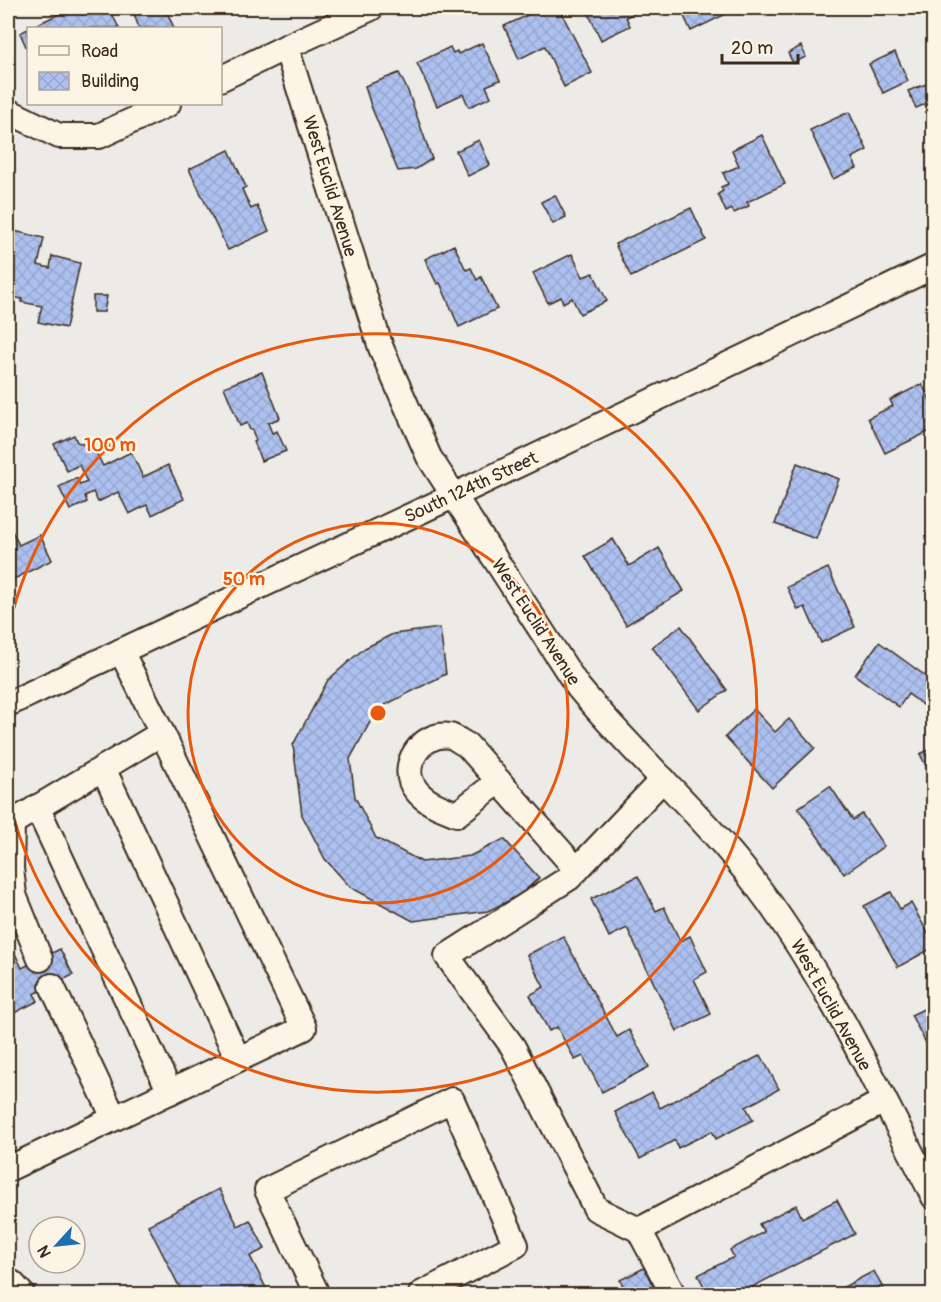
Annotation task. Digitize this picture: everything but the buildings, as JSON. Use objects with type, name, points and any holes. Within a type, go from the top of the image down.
[{"type":"street","points":[[222,78],[371,8]]},
{"type":"street","name":"West Euclid Avenue","points":[[286,47],[381,348],[429,457],[578,687],[723,843],[757,885],[790,932],[815,970],[930,1184]]},
{"type":"street","points":[[8,111],[59,136],[99,136],[166,105]]},
{"type":"street","name":"South 124th Street","points":[[8,704],[453,496],[933,266]]},
{"type":"street","points":[[8,1168],[304,1028],[121,651]]},
{"type":"street","points":[[40,959],[14,895],[10,868],[10,824],[162,733]]},
{"type":"street","points":[[102,768],[238,1059]]},
{"type":"street","points":[[663,779],[569,878],[447,956],[513,1047],[596,1209],[639,1230],[674,1294]]},
{"type":"street","points":[[499,781],[577,870]]},
{"type":"street","points":[[37,807],[170,1092]]},
{"type":"street","points":[[52,986],[114,1118]]},
{"type":"street","points":[[317,1294],[267,1190],[452,1100],[516,1245],[422,1294]]},
{"type":"street","points":[[639,1230],[884,1101]]}]
